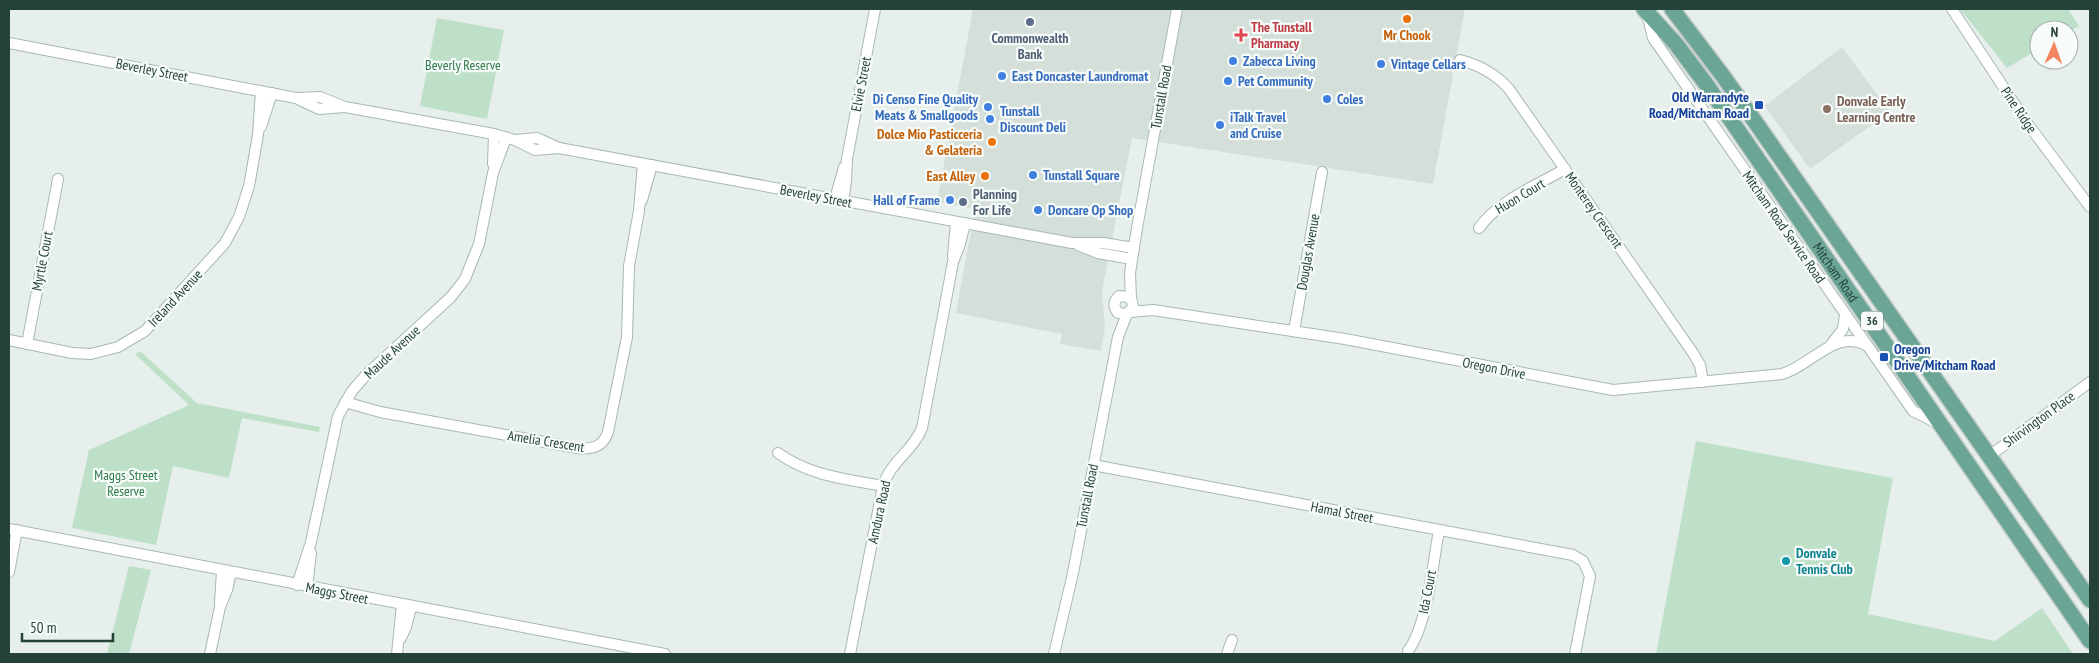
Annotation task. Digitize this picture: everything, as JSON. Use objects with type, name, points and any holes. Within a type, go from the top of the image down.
[{"type":"main road","name":"Mitcham Road","points":[[1672,9],[1728,83],[1988,457],[2090,600]]},
{"type":"main road","name":"Mitcham Road","points":[[1645,10],[1676,44],[1706,84],[2090,641]]},
{"type":"street","name":"Elvie Street","points":[[839,200],[875,9]]},
{"type":"street","name":"Tunstall Road","points":[[1131,300],[1130,273],[1132,259],[1177,9]]},
{"type":"street","name":"Pine Ridge","points":[[1952,9],[2027,123],[2090,207]]},
{"type":"street","name":"Mitcham Road Service Road","points":[[1645,10],[1653,38],[1913,411],[1942,425]]},
{"type":"street","name":"Beverley Street","points":[[9,43],[296,98],[319,109],[345,107],[494,134],[511,139],[535,150],[559,148],[1072,243],[1098,253],[1132,259]]},
{"type":"street","name":"Monterey Crescent","points":[[1460,60],[1480,67],[1504,83],[1693,352],[1700,365],[1703,382]]},
{"type":"street","name":"Ireland Avenue","points":[[9,340],[80,354],[101,353],[128,343],[144,331],[217,252],[231,232],[245,200],[267,92]]},
{"type":"street","name":"Maude Avenue","points":[[302,586],[335,426],[345,402],[366,375],[446,302],[465,279],[479,244],[493,173],[494,134]]},
{"type":"street","name":"Maude Avenue","points":[[493,173],[511,139]]},
{"type":"street","name":"Amelia Crescent","points":[[345,402],[380,412],[577,448],[586,449],[598,446],[608,432],[627,337],[629,266],[647,165]]},
{"type":"street","name":"Huon Court","points":[[1479,228],[1488,216],[1502,205],[1565,169]]},
{"type":"street","name":"Douglas Avenue","points":[[1294,331],[1322,172]]},
{"type":"street","name":"Myrtle Court","points":[[27,344],[58,179]]},
{"type":"street","name":"Amdura Road","points":[[850,654],[883,486],[888,472],[916,440],[922,428],[953,262],[953,243],[961,222]]},
{"type":"street","name":"Beverley Street","points":[[1072,243],[1103,243],[1134,248]]},
{"type":"street","name":"Tunstall Road","points":[[1119,296],[1130,273]]},
{"type":"street","points":[[1119,296],[1125,296],[1131,300],[1133,307],[1128,313],[1121,314],[1116,310],[1114,303],[1119,296]]},
{"type":"street","name":"Oregon Drive","points":[[1131,300],[1153,310]]},
{"type":"street","name":"Tunstall Road","points":[[1116,310],[1118,337]]},
{"type":"street","name":"Oregon Drive","points":[[1128,313],[1153,310],[1294,331],[1606,389],[1626,390],[1782,374],[1794,370],[1829,346],[1843,329],[1845,315]]},
{"type":"street","name":"Tunstall Road","points":[[1054,654],[1073,573],[1118,337],[1128,313]]},
{"type":"street","name":"Oregon Drive","points":[[1829,346],[1850,340],[1866,345]]},
{"type":"street","name":"Shirvington Place","points":[[1988,457],[2090,382]]},
{"type":"street","points":[[778,452],[795,464],[817,474],[883,486]]},
{"type":"street","name":"Hamal Street","points":[[1093,465],[1573,555],[1583,561],[1586,566],[1589,582],[1575,654]]},
{"type":"street","points":[[9,572],[13,530]]},
{"type":"street","name":"Maggs Street","points":[[13,530],[666,654]]},
{"type":"street","name":"Ida Court","points":[[1408,651],[1415,642],[1421,626],[1439,530]]},
{"type":"street","points":[[210,654],[220,606],[220,588],[227,572]]},
{"type":"street","points":[[397,654],[400,639],[399,624],[407,606]]},
{"type":"street","points":[[1227,654],[1232,640]]},
{"type":"shaded area","name":"Tunstall Square","points":[[973,9],[1465,9],[1433,184],[1132,138],[1102,293],[1105,327],[1101,351],[1060,344],[1062,334],[956,313],[975,209],[937,202]]},
{"type":"shaded area","name":"Donvale Early Learning Centre","points":[[1842,47],[1890,112],[1810,169],[1765,106]]},
{"type":"green space","points":[[1960,9],[2068,9],[2075,20],[2029,20],[2029,55],[2007,68]]},
{"type":"green space","name":"Beverly Reserve","points":[[437,18],[504,30],[487,119],[420,106]]},
{"type":"green space","name":"Maggs Street Reserve","points":[[140,351],[197,403],[320,427],[319,432],[242,418],[229,478],[173,466],[156,545],[72,528],[89,450],[189,405],[135,354]]},
{"type":"green space","points":[[1696,441],[1893,478],[1868,614],[1995,641],[2042,608],[2073,654],[1656,654]]},
{"type":"green space","points":[[129,566],[151,570],[129,654],[107,654]]},
{"type":"place","name":"Mr Chook","points":[[1407,19]]},
{"type":"place","name":"Commonwealth Bank","points":[[1030,22]]},
{"type":"place","name":"The Tunstall Pharmacy","points":[[1241,35]]},
{"type":"place","name":"Zabecca Living","points":[[1233,61]]},
{"type":"place","name":"Vintage Cellars","points":[[1381,64]]},
{"type":"place","name":"East Doncaster Laundromat","points":[[1002,76]]},
{"type":"place","name":"Pet Community","points":[[1228,81]]},
{"type":"place","name":"Coles","points":[[1327,99]]},
{"type":"place","name":"Old Warrandyte Road/Mitcham Road","points":[[1759,105]]},
{"type":"place","name":"Di Censo Fine Quality Meats & Smallgoods","points":[[988,107]]},
{"type":"place","name":"Donvale Early Learning Centre","points":[[1827,109]]},
{"type":"place","name":"Tunstall Discount Deli","points":[[990,119]]},
{"type":"place","name":"iTalk Travel and Cruise","points":[[1220,125]]},
{"type":"place","name":"Dolce Mio Pasticceria & Gelateria","points":[[992,142]]},
{"type":"place","name":"Tunstall Square","points":[[1033,175]]},
{"type":"place","name":"East Alley","points":[[985,176]]},
{"type":"place","name":"Hall of Frame","points":[[950,200]]},
{"type":"place","name":"Planning For Life","points":[[963,202]]},
{"type":"place","name":"Doncare Op Shop","points":[[1038,210]]},
{"type":"place","name":"Oregon Drive/Mitcham Road","points":[[1884,357]]},
{"type":"place","name":"Donvale Tennis Club","points":[[1786,561]]}]
